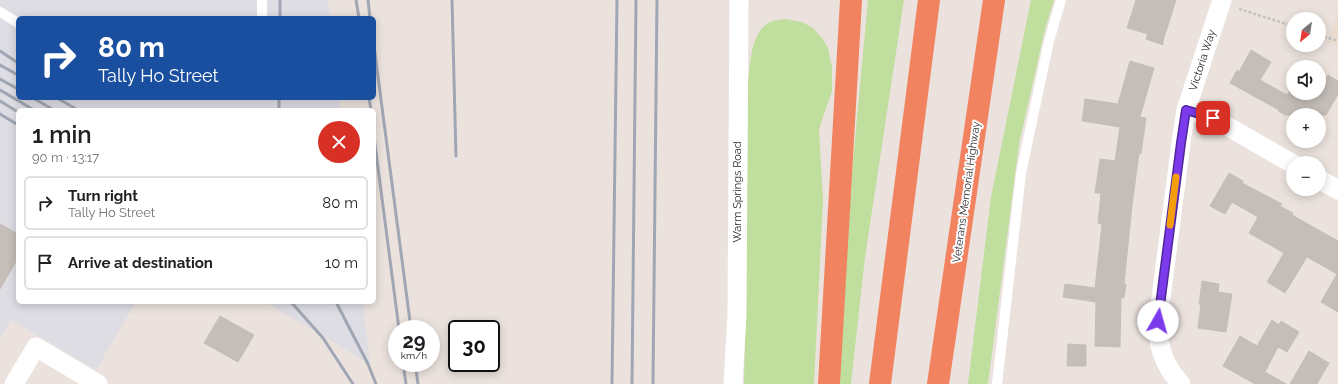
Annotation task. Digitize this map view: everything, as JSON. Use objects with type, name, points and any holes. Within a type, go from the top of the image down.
[{"type":"highway","points":[[829,384],[851,0]]},
{"type":"highway","points":[[880,384],[929,0]]},
{"type":"highway","name":"Veterans Memorial Highway","points":[[938,384],[994,0]]},
{"type":"street","name":"Warm Springs Road","points":[[733,384],[737,314],[738,0]]},
{"type":"street","name":"Victoria Way","points":[[1179,382],[1170,371],[1163,357],[1158,332],[1186,110],[1222,0]]},
{"type":"street","points":[[1186,110],[1213,118],[1286,160]]},
{"type":"street","points":[[1326,183],[1338,190]]},
{"type":"street","points":[[14,384],[36,348],[98,384]]},
{"type":"lane","points":[[262,0],[262,16]]},
{"type":"lane","points":[[998,384],[1021,173],[1049,41],[1061,0]]},
{"type":"lane","points":[[0,12],[16,22]]},
{"type":"path","points":[[1239,9],[1286,24]]},
{"type":"path","points":[[1326,37],[1338,41]]},
{"type":"shaded area","points":[[0,0],[328,0],[330,16],[16,16],[16,100],[339,100],[341,108],[16,108],[16,304],[135,304],[96,370],[11,320],[0,338]]},
{"type":"shaded area","points":[[1338,11],[1338,47],[1328,42]]},
{"type":"shaded area","points":[[268,304],[363,304],[370,364]]},
{"type":"green space","points":[[868,0],[904,0],[865,257],[851,384],[837,384],[851,183]]},
{"type":"green space","points":[[1031,0],[1054,0],[1045,29],[1019,144],[988,384],[968,384],[991,197]]},
{"type":"green space","points":[[785,19],[802,22],[813,28],[828,48],[832,67],[832,91],[819,129],[823,201],[814,384],[744,384],[748,81],[753,48],[759,33],[763,27],[770,22]]},
{"type":"building","points":[[1136,0],[1176,0],[1163,45],[1146,39],[1148,34],[1127,28]]},
{"type":"building","points":[[1251,50],[1271,62],[1260,80],[1286,94],[1286,100],[1326,100],[1326,78],[1328,75],[1338,81],[1338,94],[1326,115],[1326,108],[1286,108],[1285,115],[1278,111],[1279,110],[1230,83],[1237,70],[1239,72]]},
{"type":"building","points":[[1130,61],[1154,68],[1140,117],[1146,118],[1141,154],[1139,153],[1132,206],[1124,284],[1126,284],[1124,298],[1121,297],[1120,347],[1095,346],[1096,302],[1063,297],[1065,284],[1095,288],[1102,224],[1098,223],[1101,193],[1095,193],[1100,159],[1115,161],[1120,127],[1082,121],[1085,99],[1118,104]]},
{"type":"building","points":[[1229,173],[1243,181],[1242,183],[1282,204],[1280,206],[1293,213],[1292,215],[1338,241],[1338,312],[1321,302],[1337,274],[1307,257],[1285,293],[1267,282],[1284,253],[1249,233],[1258,217],[1232,202],[1225,214],[1210,206]]},
{"type":"building","points":[[0,224],[16,233],[16,261],[0,289]]},
{"type":"building","points":[[1202,281],[1219,284],[1218,292],[1232,294],[1226,332],[1198,328]]},
{"type":"building","points":[[220,316],[254,335],[238,362],[204,343]]},
{"type":"building","points":[[1272,320],[1279,325],[1281,321],[1299,332],[1287,352],[1278,347],[1265,372],[1286,384],[1255,384],[1223,366],[1240,336],[1257,346]]},
{"type":"building","points":[[1068,344],[1086,345],[1086,366],[1067,366]]},
{"type":"building","points":[[1309,351],[1329,363],[1317,384],[1290,384]]},
{"type":"railway","points":[[280,0],[280,16]]},
{"type":"railway","points":[[356,0],[359,16]]},
{"type":"railway","points":[[368,0],[370,16]]},
{"type":"railway","points":[[452,0],[456,156]]},
{"type":"railway","points":[[612,384],[617,0]]},
{"type":"railway","points":[[632,384],[636,0]]},
{"type":"railway","points":[[653,384],[657,0]]},
{"type":"railway","points":[[0,51],[16,62]]},
{"type":"railway","points":[[376,61],[410,320]]},
{"type":"railway","points":[[0,65],[16,74]]},
{"type":"railway","points":[[0,79],[16,88]]},
{"type":"railway","points":[[0,90],[16,99]]},
{"type":"railway","points":[[17,100],[31,108]]},
{"type":"railway","points":[[36,100],[50,108]]},
{"type":"railway","points":[[60,100],[74,108]]},
{"type":"railway","points":[[279,100],[279,108]]},
{"type":"railway","points":[[369,100],[371,108]]},
{"type":"railway","points":[[0,101],[16,111]]},
{"type":"railway","points":[[0,114],[16,124]]},
{"type":"railway","points":[[376,152],[398,320]]},
{"type":"railway","points":[[293,304],[323,338],[353,384]]},
{"type":"railway","points":[[337,304],[368,364],[376,384]]},
{"type":"railway","points":[[404,372],[406,384]]},
{"type":"railway","points":[[416,372],[418,384]]},
{"type":"slow traffic","points":[[1170,225],[1176,177]]},
{"type":"route","points":[[1158,321],[1186,110],[1213,118]]}]
